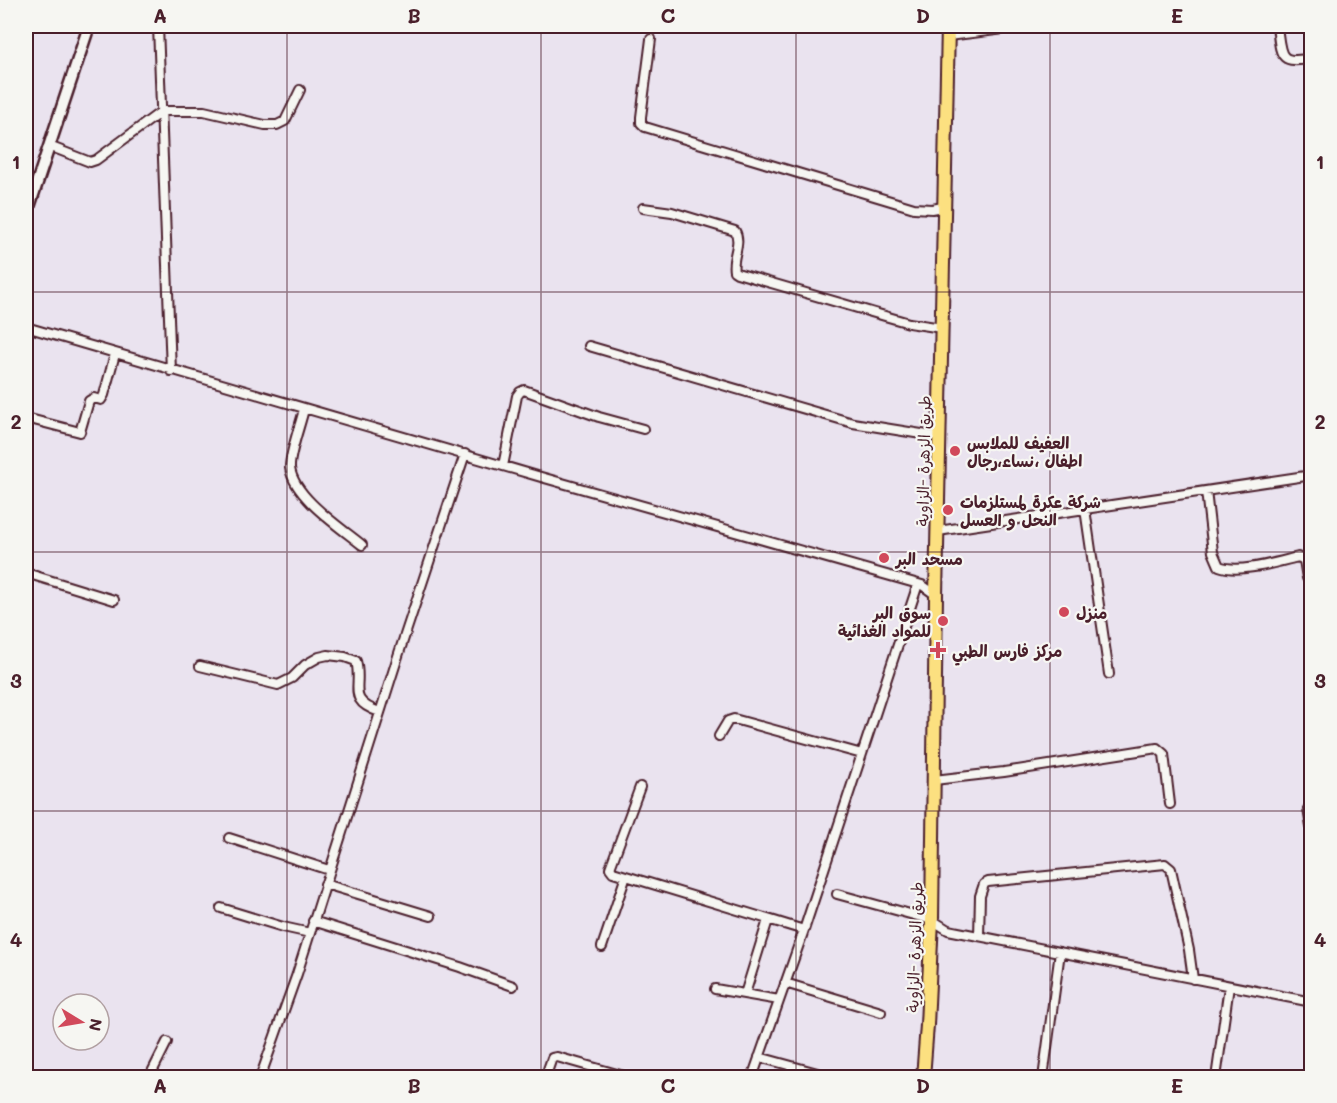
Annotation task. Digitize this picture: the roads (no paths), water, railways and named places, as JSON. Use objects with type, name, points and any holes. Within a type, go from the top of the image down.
[{"type":"main road","name":"طريق الزهرة -الزاوية","points":[[923,1077],[932,935],[936,572],[948,31]]},
{"type":"street","points":[[26,216],[89,26]]},
{"type":"street","points":[[158,26],[171,371]]},
{"type":"street","points":[[948,31],[1029,26]]},
{"type":"street","points":[[1277,26],[1280,50],[1284,57],[1293,62],[1311,58]]},
{"type":"street","points":[[651,39],[641,117],[641,123],[645,127],[914,208],[924,210],[943,207]]},
{"type":"street","points":[[49,146],[90,162],[96,160],[162,111],[204,111],[265,125],[277,125],[285,121],[300,90]]},
{"type":"street","points":[[643,208],[672,212],[735,231],[738,241],[733,267],[737,273],[909,323],[942,328]]},
{"type":"street","points":[[26,327],[171,371],[920,584],[936,595]]},
{"type":"street","points":[[590,346],[853,423],[939,437]]},
{"type":"street","points":[[26,418],[80,432],[89,401],[94,398],[101,400],[104,395],[116,354]]},
{"type":"street","points":[[503,466],[517,396],[524,390],[599,417],[643,429]]},
{"type":"street","points":[[304,409],[290,466],[294,482],[306,497],[362,545]]},
{"type":"street","points":[[260,1077],[310,933],[465,454]]},
{"type":"street","points":[[938,531],[1311,475]]},
{"type":"street","points":[[1206,491],[1213,552],[1219,566],[1242,568],[1298,557],[1304,560],[1307,578]]},
{"type":"street","points":[[1085,509],[1109,674]]},
{"type":"street","points":[[752,1077],[804,930],[920,584],[936,572]]},
{"type":"street","points":[[26,573],[114,600]]},
{"type":"street","points":[[200,666],[278,685],[292,678],[305,665],[319,657],[328,655],[354,659],[358,665],[356,688],[358,699],[370,709],[380,712]]},
{"type":"street","points":[[719,736],[728,721],[734,719],[862,754]]},
{"type":"street","points":[[934,780],[1004,772],[1157,748],[1164,754],[1170,804]]},
{"type":"street","points":[[640,787],[610,868],[613,872],[804,930]]},
{"type":"street","points":[[1308,809],[1311,833]]},
{"type":"street","points":[[229,838],[329,870]]},
{"type":"street","points":[[979,936],[980,896],[987,882],[1165,864],[1171,868],[1193,979]]},
{"type":"street","points":[[602,947],[626,876]]},
{"type":"street","points":[[325,884],[431,916]]},
{"type":"street","points":[[837,894],[932,920],[948,930],[1311,1002]]},
{"type":"street","points":[[221,908],[310,933]]},
{"type":"street","points":[[745,994],[768,920]]},
{"type":"street","points":[[313,921],[460,967],[513,987]]},
{"type":"street","points":[[932,935],[948,930]]},
{"type":"street","points":[[1043,1077],[1060,952]]},
{"type":"street","points":[[785,983],[881,1012]]},
{"type":"street","points":[[1216,1077],[1229,986]]},
{"type":"street","points":[[716,989],[779,1000]]},
{"type":"street","points":[[149,1077],[167,1042]]},
{"type":"street","points":[[545,1077],[552,1058],[557,1056],[631,1077]]},
{"type":"street","points":[[759,1057],[821,1074]]},
{"type":"place","name":"العفيف للملابس اطفال ،نساء،رجال","points":[[955,451]]},
{"type":"place","name":"شركة عكرة لمستلزمات النحل و العسل","points":[[948,510]]},
{"type":"place","name":"مسحد البر","points":[[884,558]]},
{"type":"place","name":"منزل","points":[[1064,612]]},
{"type":"place","name":"سوق البر للمواد الغذائية","points":[[943,621]]},
{"type":"place","name":"مركز فارس الطبي","points":[[938,650]]}]
